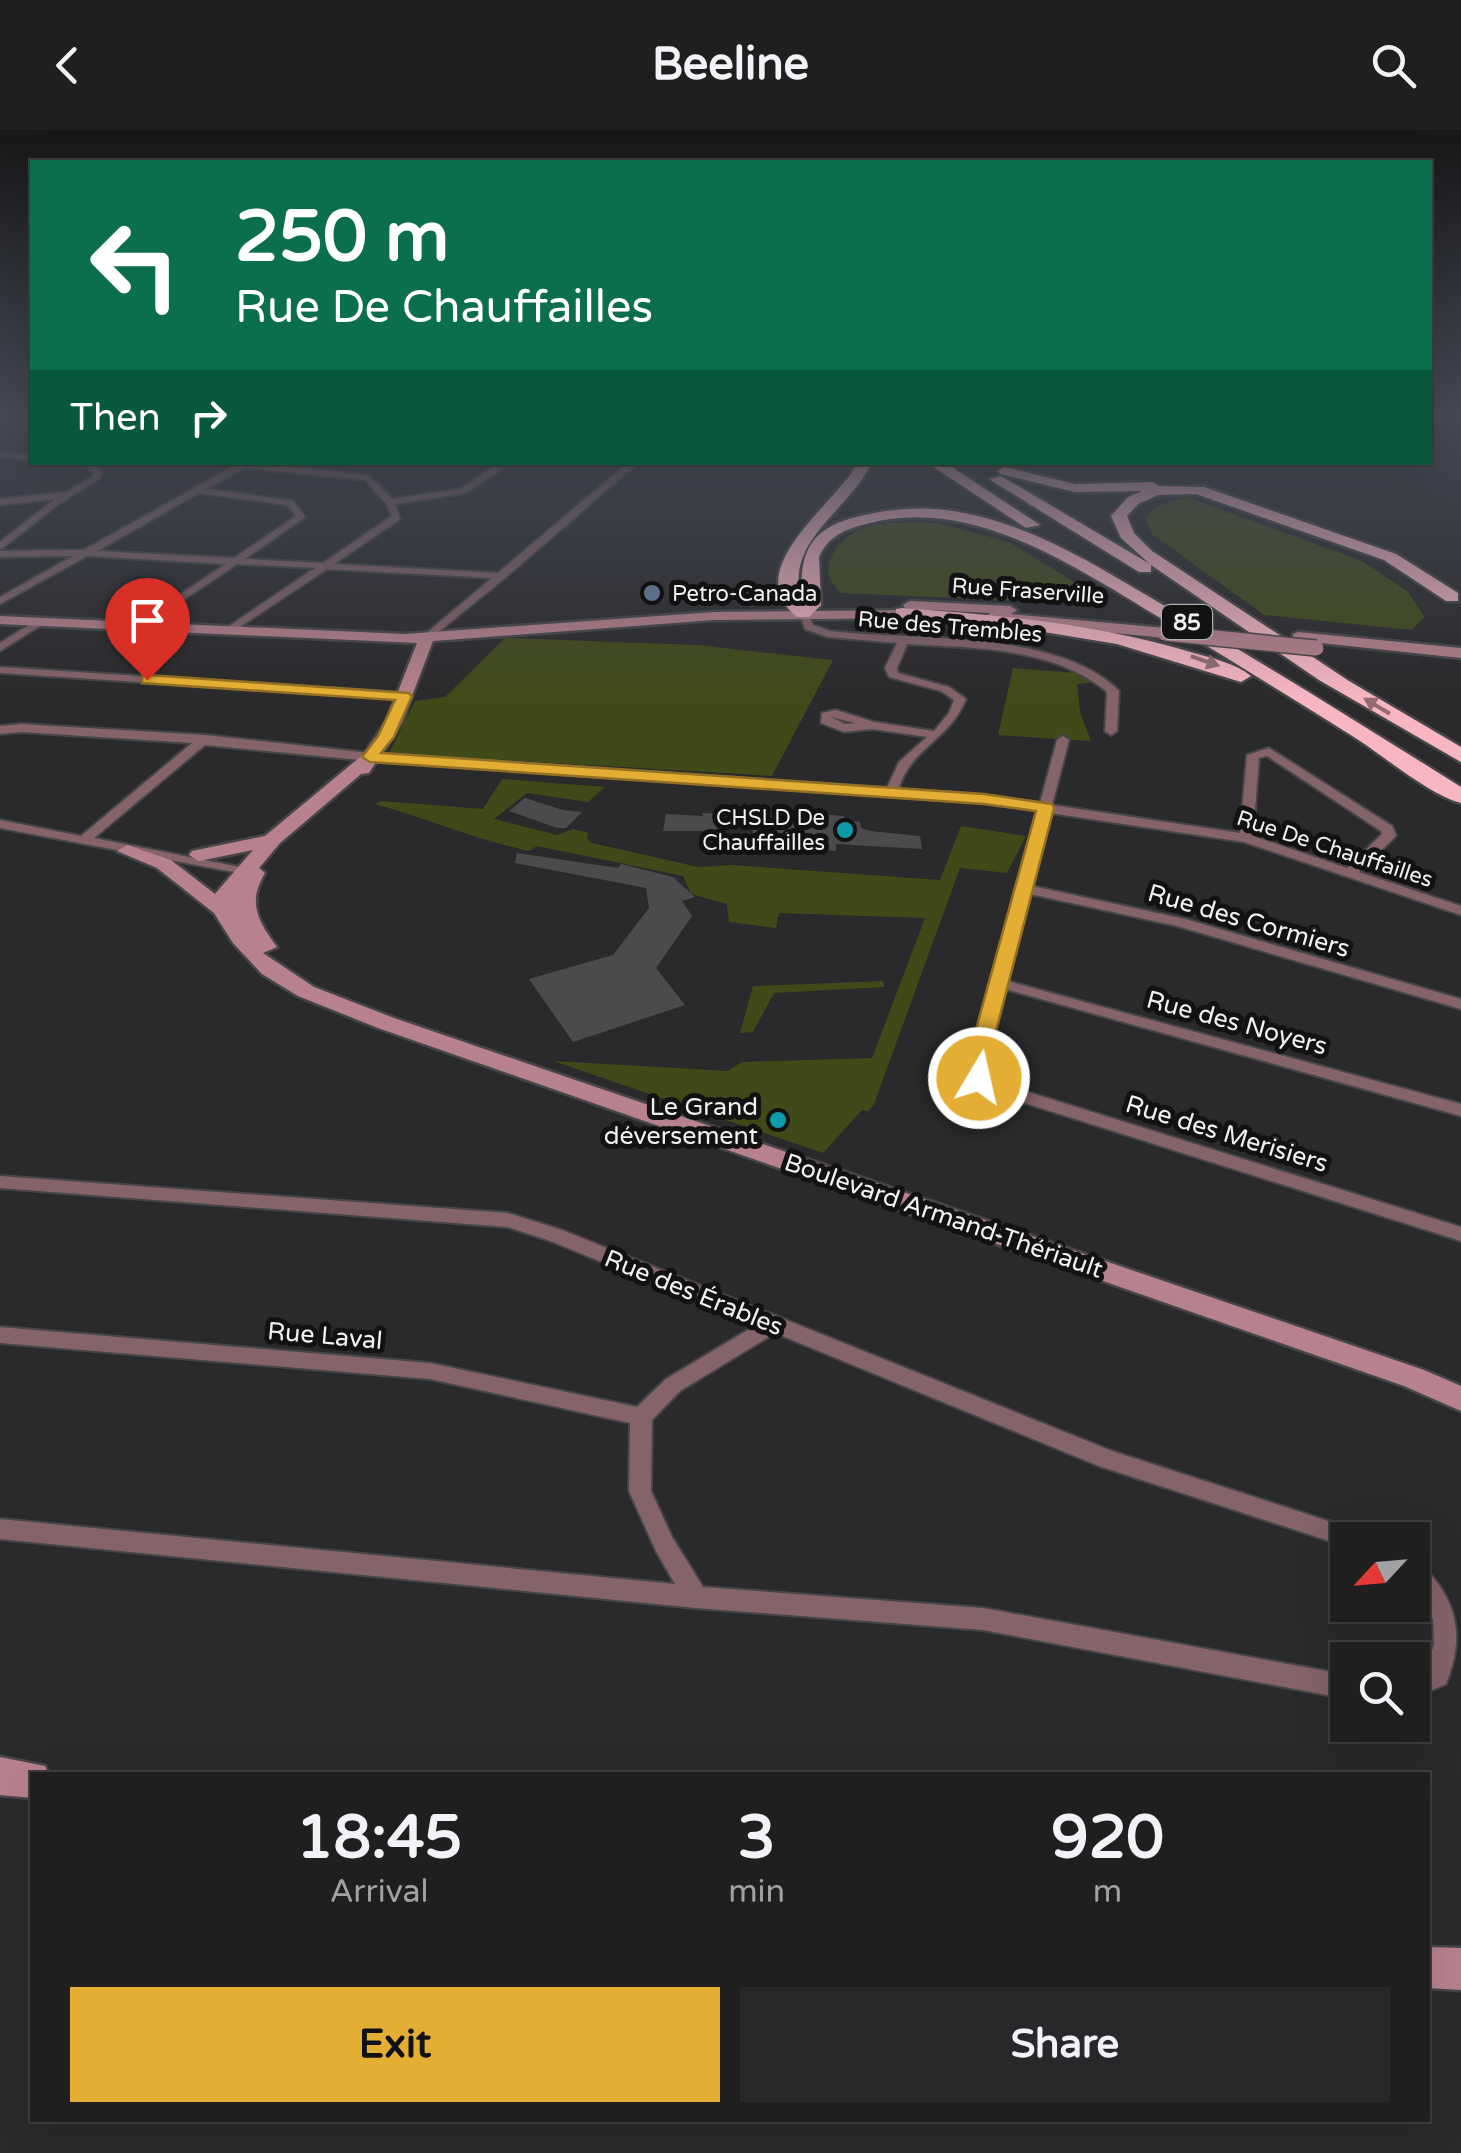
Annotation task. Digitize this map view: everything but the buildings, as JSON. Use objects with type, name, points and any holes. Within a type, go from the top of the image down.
[{"type":"highway","points":[[803,608],[789,576],[791,558],[830,511]]},
{"type":"highway","name":"85","points":[[1011,511],[1461,799]]},
{"type":"highway","name":"85","points":[[1051,511],[1461,756]]},
{"type":"highway","points":[[1123,511],[1119,521],[1138,547],[1341,684]]},
{"type":"highway","points":[[1260,511],[1390,557],[1452,597]]},
{"type":"highway","points":[[1274,511],[1392,553],[1435,577],[1461,615]]},
{"type":"highway","points":[[803,608],[807,560],[812,548],[832,531],[881,516],[958,517],[1002,528],[1050,547],[1261,670]]},
{"type":"highway","points":[[902,614],[1066,629],[1149,644],[1208,662],[1294,702],[1461,799]]},
{"type":"main road","name":"Rue Fraserville","points":[[0,620],[426,639],[591,622],[803,608],[970,607],[1461,653]]},
{"type":"main road","name":"Rue Fraserville","points":[[803,608],[1039,620],[1461,662]]},
{"type":"main road","points":[[222,909],[223,897],[365,766],[386,737],[426,639]]},
{"type":"main road","points":[[252,869],[274,839],[370,757]]},
{"type":"main road","points":[[200,855],[274,839]]},
{"type":"main road","name":"Boulevard Armand-Thériault","points":[[127,851],[164,864],[222,909],[262,966],[278,979],[312,994],[386,1023],[1414,1378],[1461,1399]]},
{"type":"main road","name":"Boulevard Armand-Thériault","points":[[252,869],[244,888],[244,912],[264,945],[312,994]]},
{"type":"main road","points":[[0,1776],[30,1779]]},
{"type":"main road","points":[[1430,1968],[1461,1969]]},
{"type":"street","points":[[0,550],[50,511]]},
{"type":"street","points":[[0,601],[164,511]]},
{"type":"street","points":[[138,626],[299,521],[299,511]]},
{"type":"street","points":[[229,632],[394,521],[395,511]]},
{"type":"street","points":[[426,639],[577,511]]},
{"type":"street","points":[[0,550],[502,576]]},
{"type":"street","points":[[475,600],[467,617],[469,624],[497,632]]},
{"type":"street","name":"Rue des Trembles","points":[[803,608],[809,626],[819,632],[1029,652],[1068,660],[1091,671],[1113,691],[1110,730]]},
{"type":"street","points":[[0,648],[41,622]]},
{"type":"street","points":[[892,792],[898,768],[948,724],[960,698],[950,690],[893,676],[892,668],[903,642]]},
{"type":"street","points":[[0,670],[404,696]]},
{"type":"street","points":[[872,725],[938,735]]},
{"type":"street","name":"Rue De Chauffailles","points":[[0,730],[21,728],[204,740],[370,757],[892,792],[1046,808],[1246,838],[1461,911]]},
{"type":"street","points":[[86,839],[204,740]]},
{"type":"street","points":[[999,983],[1063,740]]},
{"type":"street","points":[[1246,838],[1253,755],[1269,752],[1387,828],[1389,835],[1384,841],[1350,872]]},
{"type":"street","points":[[0,824],[200,855],[252,869]]},
{"type":"street","points":[[86,839],[127,851],[252,869]]},
{"type":"street","name":"Rue des Cormiers","points":[[1023,888],[1180,922],[1461,1004]]},
{"type":"street","name":"Rue des Merisiers","points":[[999,983],[978,1062],[979,1078],[990,1086],[1461,1234]]},
{"type":"street","name":"Rue des Noyers","points":[[999,983],[1461,1110]]},
{"type":"street","name":"Rue des Érables","points":[[0,1182],[508,1220],[555,1235],[1107,1459],[1330,1531]]},
{"type":"street","points":[[696,1597],[664,1544],[640,1491],[641,1416],[673,1385],[773,1324]]},
{"type":"street","name":"Rue Laval","points":[[0,1335],[430,1371],[641,1416]]},
{"type":"street","points":[[0,1529],[696,1597],[983,1619],[1330,1684]]},
{"type":"street","points":[[1430,1590],[1436,1596],[1450,1638],[1437,1676],[1430,1679]]},
{"type":"green space","points":[[1226,511],[1362,561],[1407,591],[1425,617],[1411,630],[1264,615],[1152,534],[1146,518],[1150,513]]},
{"type":"green space","points":[[937,523],[1009,542],[1104,600],[1068,597],[1067,603],[841,593],[832,581],[828,573],[831,558],[850,535],[877,525]]},
{"type":"green space","points":[[505,638],[697,645],[833,660],[772,776],[389,753],[415,701],[445,697]]},
{"type":"green space","points":[[1013,668],[1090,674],[1098,682],[1077,684],[1080,712],[1091,741],[998,735]]},
{"type":"green space","points":[[502,779],[605,787],[588,802],[527,793],[494,819],[557,835],[573,829],[588,833],[587,839],[592,843],[698,867],[732,865],[940,880],[961,826],[1026,836],[1007,873],[960,868],[874,1104],[869,1111],[862,1110],[823,1153],[553,1061],[728,1071],[742,1062],[872,1058],[925,918],[779,913],[776,928],[729,922],[727,904],[691,894],[683,876],[537,846],[529,851],[375,804],[381,801],[483,809]]},
{"type":"green space","points":[[883,981],[884,987],[774,993],[753,1032],[740,1033],[753,986]]},
{"type":"place","name":"Petro-Canada","points":[[652,593]]},
{"type":"place","name":"CHSLD De Chauffailles","points":[[845,830]]},
{"type":"place","name":"Le Grand déversement","points":[[778,1120]]},
{"type":"route","points":[[147,680],[404,696],[386,737],[370,757],[984,799],[1046,808],[978,1062],[979,1078]]}]
